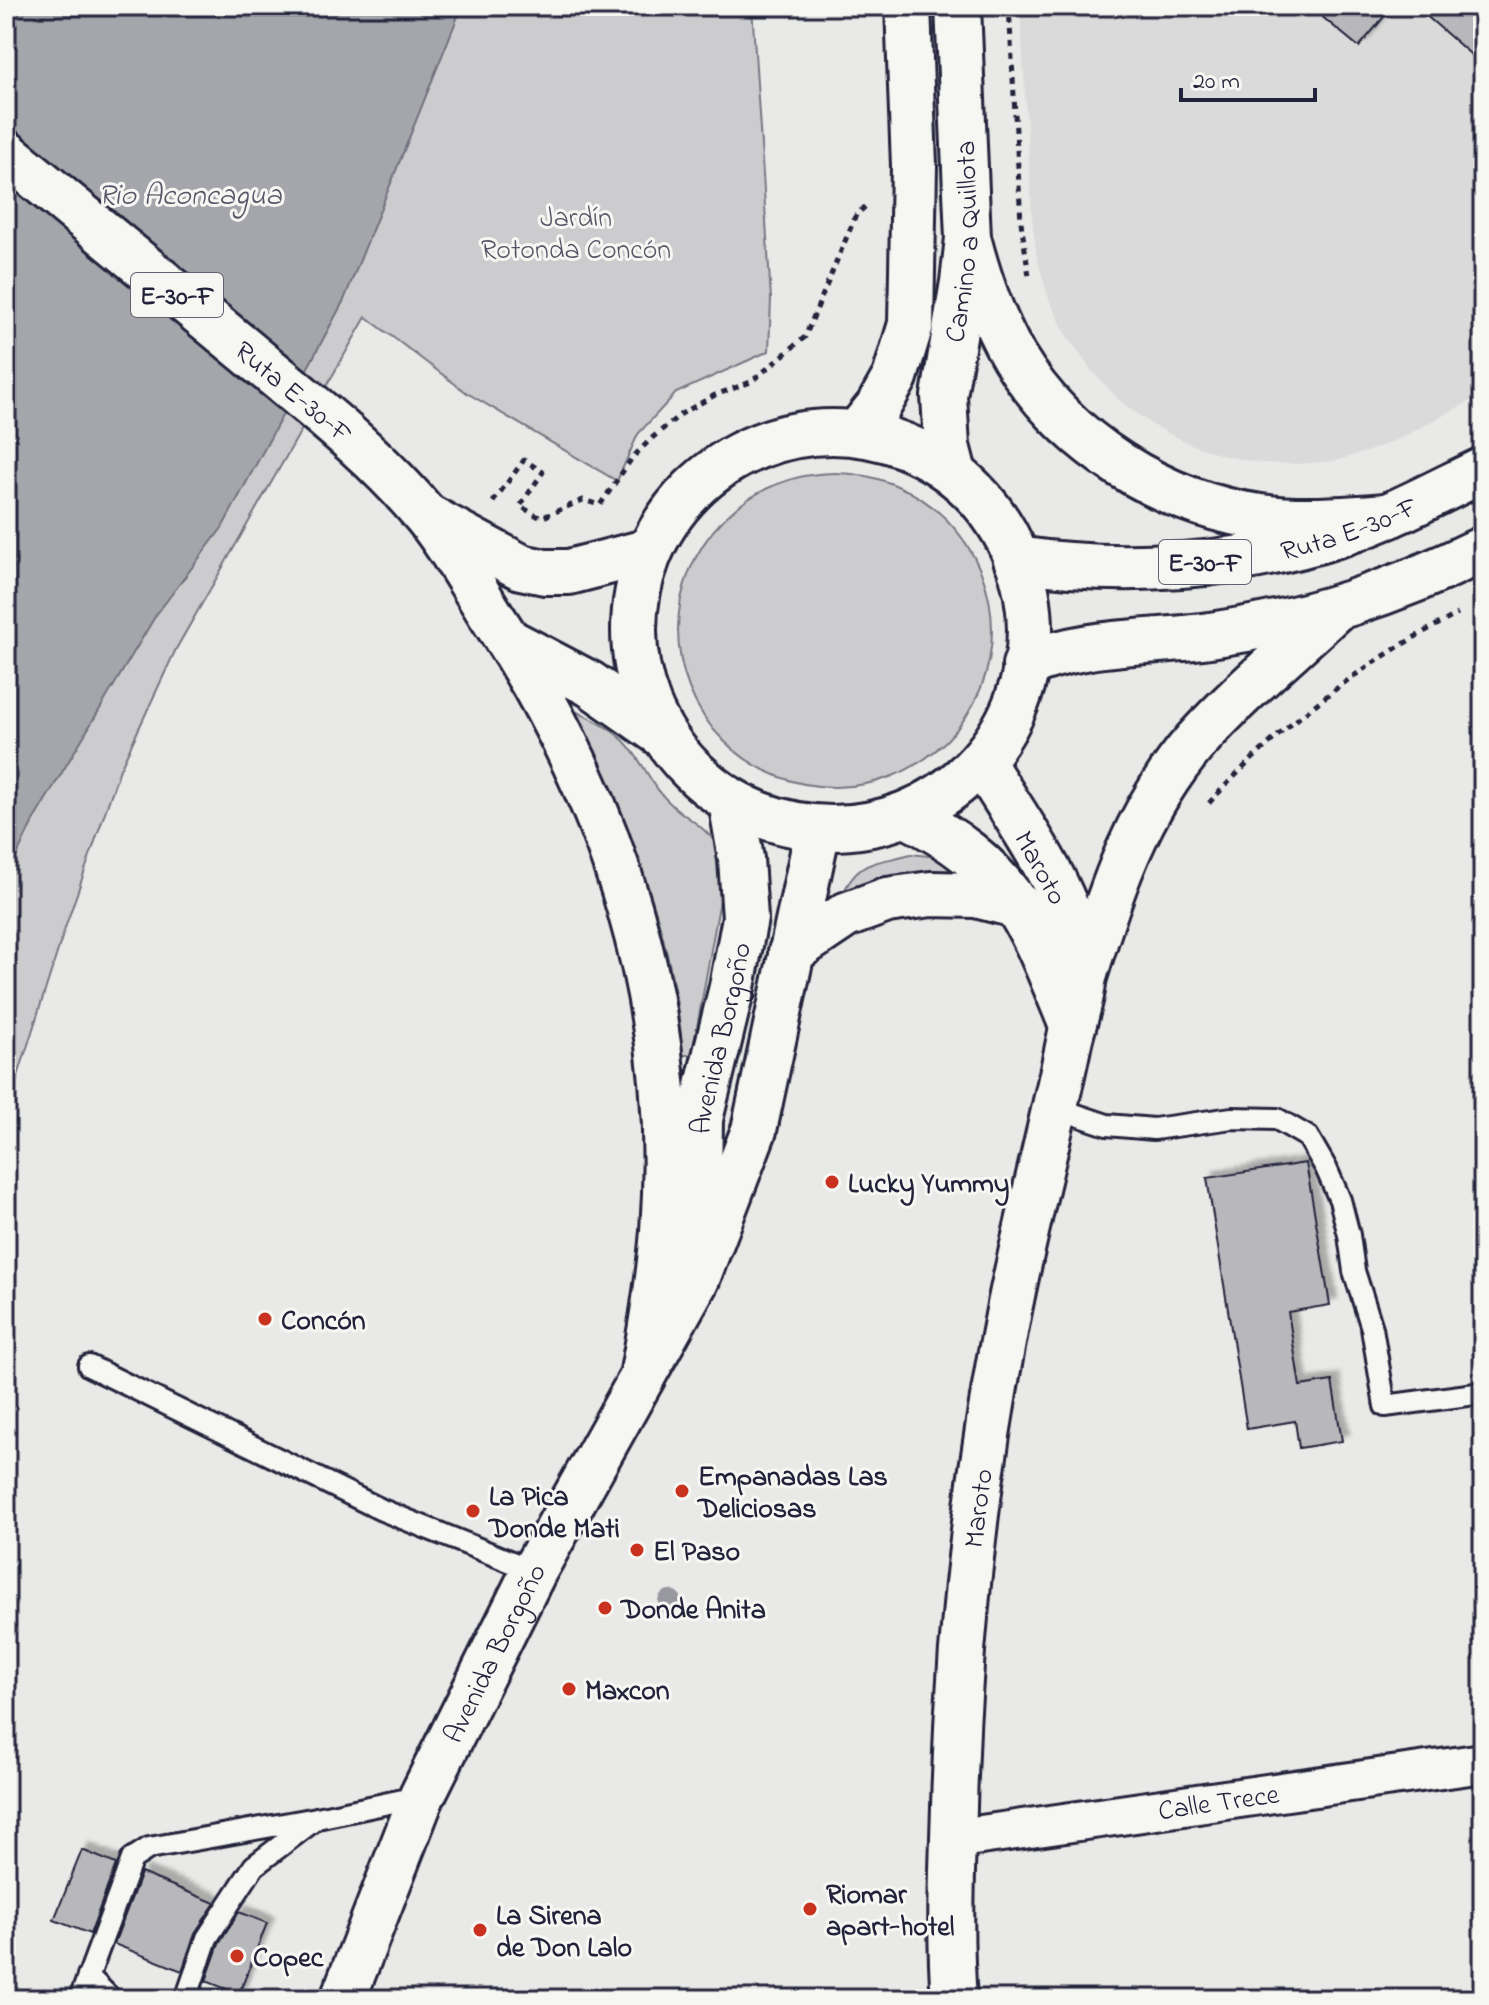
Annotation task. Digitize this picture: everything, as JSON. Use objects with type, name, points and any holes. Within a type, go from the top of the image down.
[{"type":"main road","name":"Camino a Quillota","points":[[857,433],[878,407],[895,377],[911,324],[914,166],[908,6]]},
{"type":"main road","name":"Camino a Quillota","points":[[954,473],[947,446],[944,396],[968,238],[958,6]]},
{"type":"main road","name":"Ruta E-30-F","points":[[6,153],[349,436],[427,517],[508,641],[590,684],[665,737]]},
{"type":"main road","points":[[968,238],[979,280],[1015,358],[1059,414],[1102,452],[1138,475],[1177,494],[1232,511],[1304,521],[1388,516]]},
{"type":"main road","name":"E-30-F","points":[[815,432],[857,433],[891,440],[924,454],[954,473],[981,499],[1016,559],[1029,603],[1030,643],[1014,711],[982,762],[960,784],[907,815],[865,827],[818,829],[773,820],[731,801],[694,773],[665,737],[650,709],[634,646],[640,582],[650,551],[676,509],[704,479],[737,455],[775,439],[815,432]]},
{"type":"main road","name":"Ruta E-30-F","points":[[1016,559],[1101,567],[1199,563],[1249,557],[1298,547],[1388,516],[1483,470]]},
{"type":"main road","name":"Ruta E-30-F","points":[[427,517],[521,567],[545,572],[569,572],[650,551]]},
{"type":"main road","points":[[1025,665],[1052,653],[1095,644],[1210,635],[1335,609],[1414,581],[1483,549]]},
{"type":"main road","points":[[1084,977],[1115,879],[1137,829],[1166,781],[1194,743],[1227,708],[1335,609]]},
{"type":"main road","points":[[508,641],[549,709],[584,780],[613,854],[636,930],[652,1004],[662,1078],[664,1184],[655,1304],[642,1377]]},
{"type":"main road","name":"Maroto","points":[[954,1999],[951,1915],[958,1698],[966,1597],[982,1471],[1002,1343],[1084,977],[1074,932],[1058,885],[982,762]]},
{"type":"main road","name":"Avenida Borgoño","points":[[697,1279],[700,1119],[745,918],[741,859],[731,801]]},
{"type":"main road","name":"Maroto","points":[[907,815],[970,852],[1019,906],[1035,936],[1072,1026]]},
{"type":"main road","name":"Avenida Borgoño","points":[[343,1999],[422,1796],[534,1571],[697,1279],[754,1130],[818,829]]},
{"type":"main road","points":[[791,952],[846,915],[887,900],[931,894],[976,895],[1019,906]]},
{"type":"street","name":"Calle Trece","points":[[953,1839],[1483,1763]]},
{"type":"lane","points":[[1056,1108],[1107,1125],[1154,1129],[1232,1118],[1277,1119],[1308,1137],[1340,1200],[1354,1271],[1372,1328],[1385,1406],[1483,1393]]},
{"type":"lane","points":[[89,1366],[382,1510],[534,1571]]},
{"type":"lane","points":[[80,1999],[132,1859],[149,1848],[422,1796]]},
{"type":"lane","points":[[186,1999],[207,1938],[254,1866],[317,1818]]},
{"type":"lane","points":[[88,1976],[111,1999]]},
{"type":"path","points":[[1009,6],[1021,222],[1031,288]]},
{"type":"path","points":[[492,504],[524,460],[543,472],[520,506],[541,518],[583,500],[600,505],[632,458],[681,414],[715,395],[751,382],[805,337],[856,215],[914,166]]},
{"type":"path","points":[[1207,806],[1245,764],[1315,706],[1369,666],[1431,627],[1465,611]]},
{"type":"shaded area","points":[[1020,6],[1483,6],[1483,394],[1403,437],[1369,451],[1335,461],[1298,464],[1261,463],[1225,456],[1190,444],[1154,426],[1120,401],[1091,370],[1067,336],[1049,299],[1037,258]]},
{"type":"green space","name":"Jardín Rotonda Concón","points":[[6,6],[752,6],[771,299],[769,351],[676,393],[638,434],[617,481],[467,393],[366,317],[176,649],[120,769],[6,1114]]},
{"type":"green space","points":[[835,473],[866,476],[909,491],[935,508],[957,530],[974,556],[985,584],[992,630],[989,661],[974,704],[957,730],[935,752],[909,769],[881,780],[835,787],[804,784],[761,769],[735,752],[713,730],[696,704],[685,676],[678,630],[681,599],[696,556],[713,530],[735,508],[761,491],[789,480]]},
{"type":"green space","points":[[577,712],[608,728],[624,741],[665,798],[705,831],[719,852],[722,889],[692,1055],[683,1055],[671,975],[651,896],[625,829],[572,716]]},
{"type":"green space","points":[[911,854],[937,857],[956,871],[952,878],[839,901],[853,877],[867,866]]},
{"type":"water","name":"Rio Aconcagua","points":[[6,6],[462,6],[344,300],[222,528],[156,615],[33,821],[6,879]]},
{"type":"building","points":[[1309,6],[1393,6],[1359,47]]},
{"type":"building","points":[[1415,6],[1483,6],[1483,65]]},
{"type":"building","points":[[1306,1163],[1330,1305],[1288,1312],[1300,1386],[1332,1381],[1342,1441],[1299,1448],[1295,1421],[1247,1429],[1207,1178]]},
{"type":"building","points":[[82,1850],[116,1864],[90,1934],[54,1920]]},
{"type":"building","points":[[141,1873],[215,1903],[195,1933],[182,1971],[114,1944]]},
{"type":"building","points":[[239,1912],[267,1923],[239,1994],[206,1981],[219,1944]]},
{"type":"place","name":"Lucky Yummy","points":[[832,1182]]},
{"type":"place","name":"Concón","points":[[265,1319]]},
{"type":"place","name":"Empanadas Las Deliciosas","points":[[682,1491]]},
{"type":"place","name":"La Pica Donde Mati","points":[[473,1511]]},
{"type":"place","name":"El Paso","points":[[637,1550]]},
{"type":"place","name":"Donde Anita","points":[[605,1608]]},
{"type":"place","name":"Maxcon","points":[[569,1689]]},
{"type":"place","name":"Riomar apart-hotel","points":[[810,1909]]},
{"type":"place","name":"La Sirena de Don Lalo","points":[[480,1930]]},
{"type":"place","name":"Copec","points":[[237,1956]]}]
